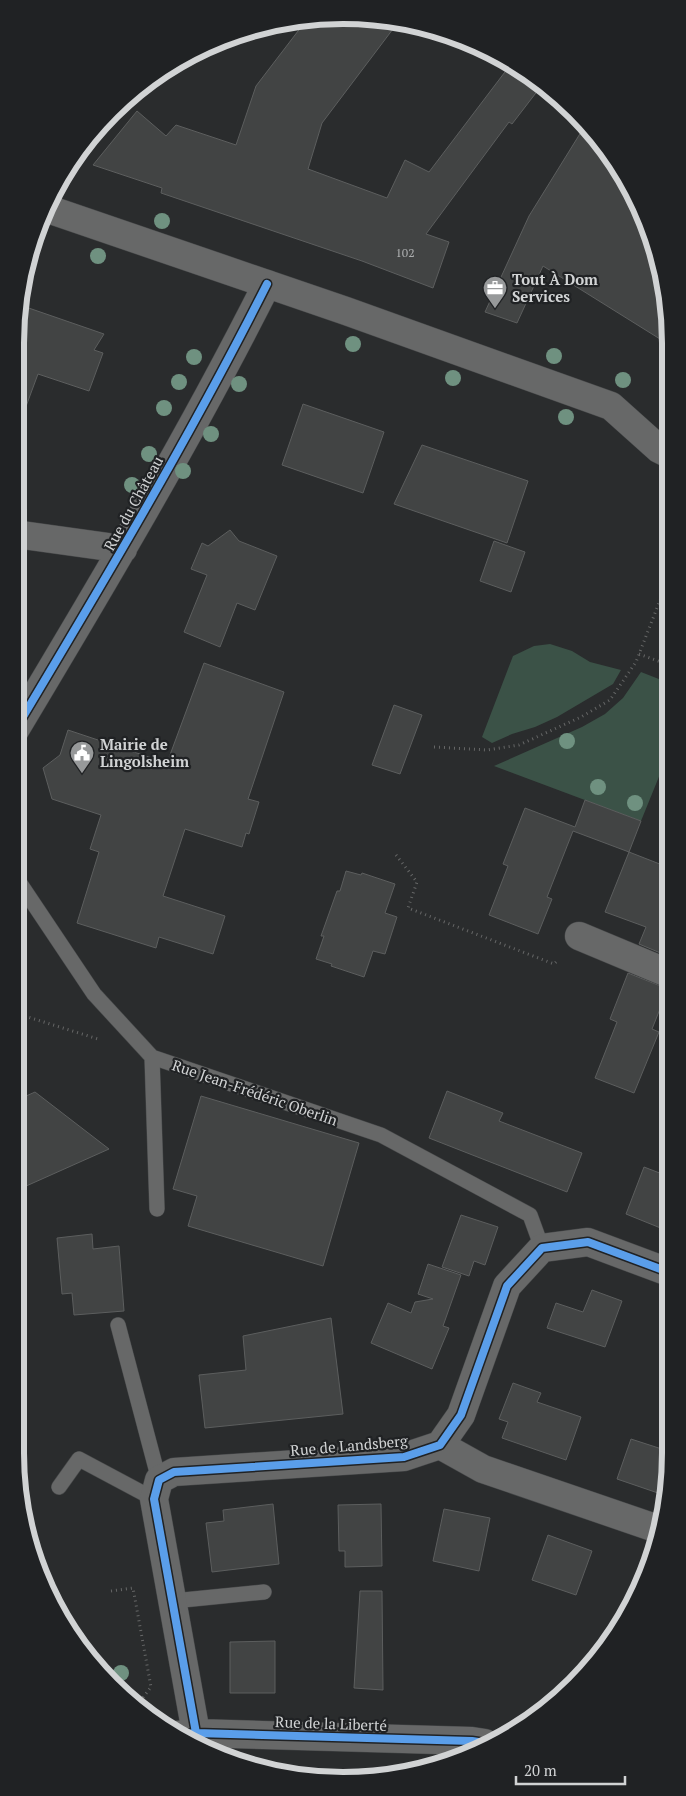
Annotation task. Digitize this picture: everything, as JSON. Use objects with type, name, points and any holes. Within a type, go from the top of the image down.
[{"type":"street","points":[[53,211],[267,284],[611,406],[662,451]]},
{"type":"street","name":"Rue du Château","points":[[24,715],[123,549],[234,349],[267,284]]},
{"type":"street","points":[[24,535],[123,549]]},
{"type":"street","points":[[580,936],[662,971]]},
{"type":"street","points":[[653,1527],[483,1469],[440,1445],[461,1415],[507,1286],[542,1248],[588,1242],[662,1270]]},
{"type":"street","name":"Rue de Landsberg","points":[[156,1489],[174,1472],[404,1457],[440,1445]]},
{"type":"street","points":[[156,1489],[173,1601],[187,1731]]},
{"type":"street","name":"Rue de la Liberté","points":[[193,1734],[474,1744]]},
{"type":"lane","name":"Rue Jean-Frédéric Oberlin","points":[[24,889],[94,994],[152,1056],[381,1135],[530,1215],[542,1248]]},
{"type":"lane","points":[[152,1056],[157,1209]]},
{"type":"lane","points":[[118,1325],[156,1489]]},
{"type":"lane","points":[[59,1486],[79,1458],[156,1489]]},
{"type":"lane","points":[[173,1601],[264,1592]]},
{"type":"path","points":[[434,747],[487,750],[519,745],[581,717],[610,700],[636,662],[662,595]]},
{"type":"path","points":[[639,654],[662,662]]},
{"type":"path","points":[[396,855],[417,882],[408,908],[554,964],[580,936]]},
{"type":"path","points":[[24,1016],[152,1056]]},
{"type":"path","points":[[112,1591],[133,1588],[151,1687],[141,1700]]},
{"type":"green space","points":[[550,644],[572,651],[590,662],[621,670],[613,684],[557,717],[492,743],[482,737],[513,656],[534,646]]},
{"type":"green space","points":[[641,672],[662,680],[662,769],[641,821],[494,766],[582,727],[605,714],[623,698]]},
{"type":"building","points":[[364,24],[394,28],[322,123],[308,169],[387,198],[405,160],[429,172],[507,69],[538,91],[512,124],[509,122],[426,234],[449,242],[433,288],[362,261],[161,193],[162,188],[93,165],[137,111],[166,136],[176,125],[236,145],[256,86],[302,26]]},
{"type":"building","points":[[581,131],[619,183],[638,221],[656,281],[660,301],[662,340],[543,266],[517,323],[485,312],[529,216]]},
{"type":"building","points":[[25,307],[104,334],[94,350],[103,353],[89,391],[38,374],[24,412]]},
{"type":"building","points":[[303,404],[384,432],[363,493],[282,465]]},
{"type":"building","points":[[422,445],[528,481],[507,543],[394,504]]},
{"type":"building","points":[[230,530],[239,541],[277,556],[255,610],[237,603],[220,647],[184,632],[207,575],[191,569],[202,543],[208,546]]},
{"type":"building","points":[[494,541],[525,552],[511,592],[480,581]]},
{"type":"building","points":[[204,663],[284,692],[248,799],[259,802],[249,834],[246,833],[242,847],[185,829],[163,896],[225,916],[213,954],[159,937],[156,948],[77,923],[99,852],[90,849],[101,815],[52,799],[43,768],[60,755],[68,730],[167,763]]},
{"type":"building","points":[[394,705],[422,715],[400,774],[372,765]]},
{"type":"building","points":[[585,800],[641,821],[629,852],[573,831],[547,897],[552,899],[538,934],[489,915],[508,866],[503,864],[525,808],[575,827]]},
{"type":"building","points":[[629,852],[662,865],[662,954],[639,944],[646,927],[605,912]]},
{"type":"building","points":[[346,871],[361,875],[362,873],[395,884],[385,913],[397,917],[385,954],[373,951],[364,977],[316,959],[324,936],[321,936],[337,891],[340,891]]},
{"type":"building","points":[[628,973],[662,987],[662,1004],[652,1029],[659,1032],[634,1093],[595,1078],[617,1022],[610,1019]]},
{"type":"building","points":[[447,1091],[503,1113],[499,1121],[582,1153],[567,1192],[429,1138]]},
{"type":"building","points":[[35,1092],[109,1149],[24,1187],[24,1097]]},
{"type":"building","points":[[201,1096],[359,1143],[323,1266],[188,1226],[197,1196],[173,1189]]},
{"type":"building","points":[[644,1167],[662,1174],[662,1229],[626,1214]]},
{"type":"building","points":[[461,1215],[498,1227],[485,1265],[474,1261],[469,1276],[442,1267]]},
{"type":"building","points":[[92,1234],[93,1249],[119,1246],[124,1311],[74,1315],[72,1293],[62,1294],[57,1238]]},
{"type":"building","points":[[428,1264],[461,1275],[443,1326],[449,1328],[432,1369],[371,1343],[388,1303],[411,1313],[415,1302],[433,1299],[418,1294]]},
{"type":"building","points":[[592,1290],[622,1301],[605,1347],[547,1328],[556,1303],[583,1312]]},
{"type":"building","points":[[331,1318],[343,1414],[205,1428],[199,1375],[246,1370],[243,1336]]},
{"type":"building","points":[[513,1383],[541,1393],[537,1402],[581,1417],[566,1460],[502,1438],[508,1422],[499,1419]]},
{"type":"building","points":[[631,1439],[662,1449],[662,1474],[658,1493],[617,1479]]},
{"type":"building","points":[[273,1504],[279,1564],[212,1572],[206,1523],[224,1521],[223,1510]]},
{"type":"building","points":[[381,1504],[382,1566],[345,1567],[345,1551],[339,1551],[338,1505]]},
{"type":"building","points":[[444,1509],[490,1518],[479,1571],[433,1561]]},
{"type":"building","points":[[548,1535],[592,1551],[576,1595],[532,1580]]},
{"type":"building","points":[[360,1591],[382,1591],[383,1690],[354,1688]]},
{"type":"building","points":[[275,1641],[275,1693],[230,1693],[230,1642]]},
{"type":"cycle path","points":[[24,715],[177,454],[267,284]]},
{"type":"cycle path","points":[[196,1733],[154,1499],[159,1480],[174,1472],[404,1457],[440,1445],[461,1415],[507,1286],[542,1248],[588,1242],[662,1270]]},
{"type":"cycle path","points":[[192,1733],[478,1742]]},
{"type":"place","name":"Tout À Dom Services","points":[[495,309]]},
{"type":"place","name":"Mairie de Lingolsheim","points":[[82,774]]}]
